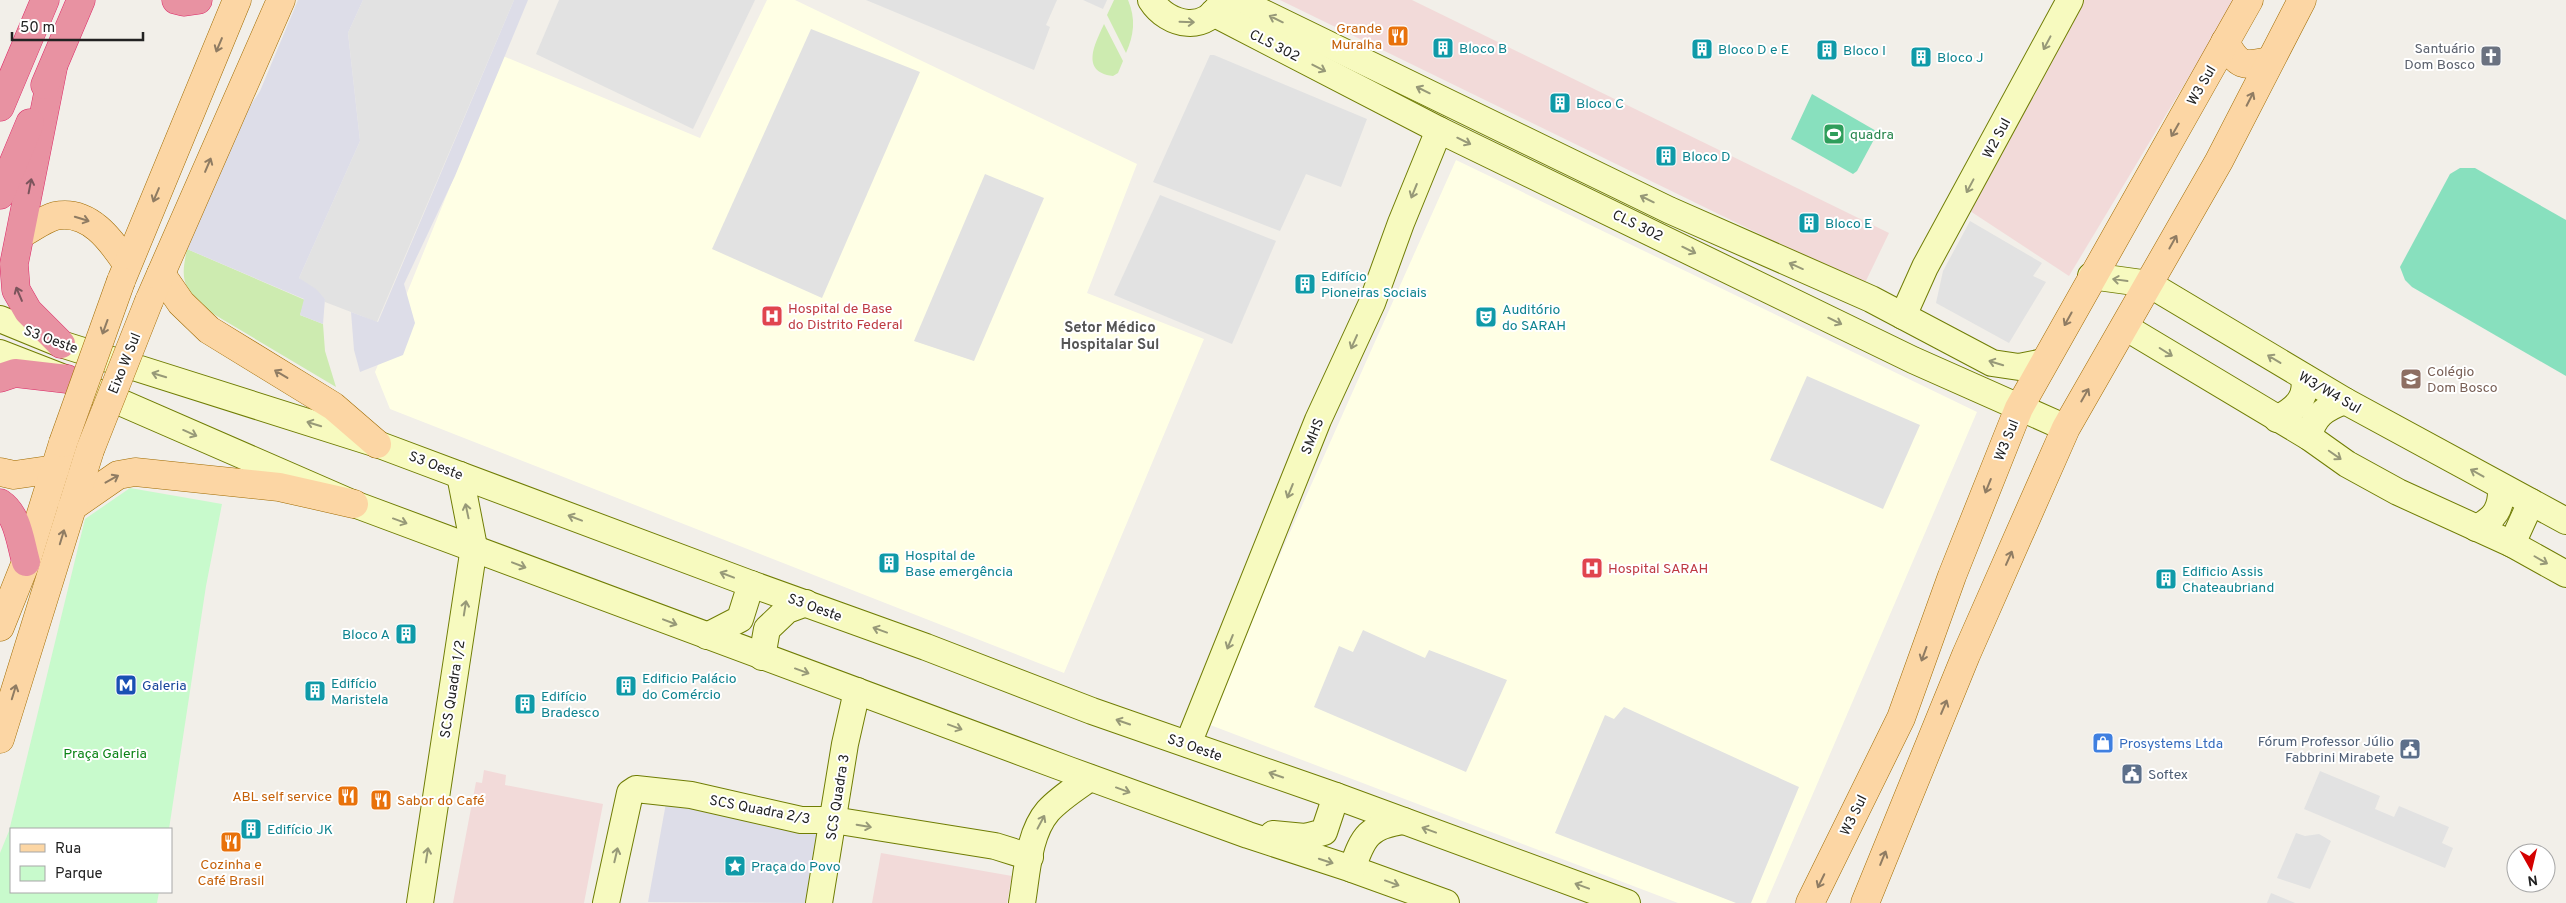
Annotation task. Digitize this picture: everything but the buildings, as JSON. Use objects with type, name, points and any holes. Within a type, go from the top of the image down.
[{"type":"highway","points":[[0,70],[45,0]]},
{"type":"highway","points":[[0,107],[45,0]]},
{"type":"highway","points":[[0,195],[81,0]]},
{"type":"highway","points":[[176,0],[184,2],[198,0]]},
{"type":"highway","points":[[53,68],[14,264],[16,290],[28,311],[61,344]]},
{"type":"highway","points":[[0,378],[15,373],[66,379]]},
{"type":"highway","points":[[0,503],[9,509],[26,562]]},
{"type":"main road","name":"Eixo W Sul","points":[[0,627],[26,562],[63,443],[124,273],[237,0]]},
{"type":"main road","name":"Eixo W Sul","points":[[0,739],[90,450],[149,301],[280,0]]},
{"type":"main road","points":[[1151,0],[1158,11],[1171,20],[1186,23],[1196,22],[1218,7]]},
{"type":"main road","name":"CLS 302","points":[[1237,0],[1669,210],[1871,299],[1992,363],[2019,367],[2044,362]]},
{"type":"main road","name":"W2 Sul","points":[[1903,316],[1921,276],[2070,0]]},
{"type":"main road","name":"W3 Sul","points":[[1810,903],[1901,718],[1952,576],[2019,408],[2091,276],[2248,0]]},
{"type":"main road","points":[[1865,903],[1966,655],[2066,428],[2218,161],[2302,0]]},
{"type":"main road","name":"CLS 302","points":[[1218,7],[1439,130],[1913,360],[2066,428]]},
{"type":"main road","points":[[2225,42],[2234,58],[2241,64],[2251,65],[2269,61]]},
{"type":"main road","name":"SMHS","points":[[1188,744],[1318,420],[1372,303],[1401,223],[1439,130]]},
{"type":"main road","points":[[21,234],[55,216],[74,217],[90,222],[112,242],[124,273]]},
{"type":"main road","points":[[162,274],[181,303],[209,330],[334,406],[377,444]]},
{"type":"main road","points":[[1871,299],[1921,276]]},
{"type":"main road","name":"W3/W4 Sul","points":[[2091,276],[2149,284],[2345,401],[2566,521]]},
{"type":"main road","points":[[1903,316],[1913,360]]},
{"type":"main road","name":"S3 Oeste","points":[[0,319],[61,344],[377,444],[751,584],[926,646],[1092,711],[1336,796],[1627,903]]},
{"type":"main road","points":[[2125,327],[2309,437],[2347,464],[2389,487],[2512,544],[2566,574]]},
{"type":"main road","points":[[0,353],[66,379],[354,504],[474,547],[707,636],[1090,778],[1248,835],[1352,869],[1436,901]]},
{"type":"main road","points":[[2277,419],[2293,410],[2302,399],[2306,387],[2304,377]]},
{"type":"main road","points":[[2309,437],[2315,419],[2323,411],[2345,401]]},
{"type":"main road","points":[[0,472],[14,475],[55,469]]},
{"type":"main road","points":[[72,507],[118,475],[135,472],[279,487],[354,504]]},
{"type":"main road","name":"SCS Quadra 1/2","points":[[420,903],[474,547],[460,475]]},
{"type":"main road","points":[[2476,528],[2490,522],[2498,511],[2502,497],[2501,487]]},
{"type":"main road","points":[[2512,544],[2531,502]]},
{"type":"main road","points":[[1952,576],[1944,638],[1952,653],[1960,656],[1966,655]]},
{"type":"main road","points":[[707,636],[740,619],[751,584]]},
{"type":"main road","points":[[762,656],[768,629],[788,610],[806,603]]},
{"type":"main road","name":"SCS Quadra 3","points":[[819,903],[845,744],[858,691]]},
{"type":"main road","points":[[1022,903],[1030,857],[1038,827],[1047,812],[1090,778]]},
{"type":"main road","name":"SCS Quadra 2/3","points":[[606,903],[630,794],[636,790],[691,794],[801,820],[833,820],[995,846],[1030,857]]},
{"type":"main road","points":[[1248,835],[1276,834],[1305,837],[1324,832],[1336,796]]},
{"type":"main road","points":[[1352,869],[1359,847],[1371,830],[1383,824],[1404,821]]},
{"type":"shaded area","points":[[298,0],[363,0],[348,33],[360,141],[299,278],[316,289],[325,299],[323,324],[300,315],[304,299],[187,249],[241,120],[260,91]]},
{"type":"shaded area","points":[[363,0],[514,0],[377,322],[325,302],[325,299],[299,278],[360,141],[348,33]]},
{"type":"shaded area","points":[[514,0],[528,0],[455,176],[404,284],[415,323],[403,355],[360,372],[354,350],[351,312],[378,322]]},
{"type":"shaded area","points":[[559,0],[755,0],[693,129],[536,54]]},
{"type":"shaded area","name":"Hospital de Base do Distrito Federal","points":[[767,0],[795,0],[1137,164],[1087,293],[1204,339],[1064,673],[390,409],[375,372],[503,56],[700,138]]},
{"type":"shaded area","points":[[866,0],[1057,0],[1046,25],[1050,27],[1034,70]]},
{"type":"shaded area","points":[[1083,0],[1107,0],[1103,9]]},
{"type":"shaded area","points":[[1280,0],[1412,0],[1889,233],[1864,285]]},
{"type":"shaded area","points":[[2083,0],[2235,0],[2069,276],[1967,209]]},
{"type":"shaded area","points":[[811,29],[920,72],[822,298],[712,249]]},
{"type":"shaded area","points":[[1210,55],[1214,55],[1367,119],[1341,187],[1306,174],[1280,231],[1153,182]]},
{"type":"shaded area","name":"Hospital SARAH","points":[[1456,160],[1977,412],[1766,903],[1678,903],[1205,723]]},
{"type":"shaded area","points":[[985,174],[1044,198],[974,361],[914,341]]},
{"type":"shaded area","points":[[1160,195],[1276,241],[1232,344],[1114,295]]},
{"type":"shaded area","points":[[1970,221],[2042,263],[2033,276],[2046,282],[2009,343],[1936,303],[1943,271]]},
{"type":"shaded area","points":[[1807,376],[1920,425],[1883,509],[1770,460]]},
{"type":"shaded area","points":[[1363,630],[1425,658],[1429,650],[1507,680],[1466,772],[1314,707],[1339,646],[1353,652]]},
{"type":"shaded area","points":[[1624,707],[1799,787],[1751,903],[1736,903],[1555,833],[1605,715],[1614,719]]},
{"type":"shaded area","points":[[484,770],[506,775],[505,785],[603,804],[584,903],[453,903],[476,782],[482,783]]},
{"type":"shaded area","points":[[2320,771],[2380,796],[2375,809],[2394,817],[2399,806],[2449,827],[2442,843],[2453,848],[2445,868],[2304,809]]},
{"type":"shaded area","name":"Praça do Povo","points":[[666,803],[821,830],[808,903],[648,902]]},
{"type":"shaded area","points":[[2296,833],[2305,836],[2319,834],[2331,841],[2310,889],[2277,878]]},
{"type":"shaded area","points":[[881,853],[1012,876],[1007,903],[872,903]]},
{"type":"shaded area","points":[[2271,893],[2295,903],[2267,903]]},
{"type":"green space","points":[[1114,0],[1128,0],[1131,7],[1133,27],[1126,53],[1107,15]]},
{"type":"green space","points":[[1104,24],[1123,61],[1118,73],[1113,76],[1096,69],[1093,63],[1094,47]]},
{"type":"green space","name":"quadra","points":[[1812,94],[1878,132],[1857,171],[1853,174],[1791,139]]},
{"type":"green space","points":[[2460,168],[2475,168],[2566,220],[2566,376],[2412,287],[2405,280],[2400,267],[2450,174]]},
{"type":"green space","points":[[187,249],[305,300],[300,315],[323,324],[325,351],[336,387],[200,306],[184,280]]},
{"type":"green space","name":"Praça Galeria","points":[[130,488],[222,504],[206,586],[169,828],[10,828],[10,893],[159,893],[157,903],[0,903],[0,853],[9,831],[85,519]]},
{"type":"place","name":"Grande Muralha","points":[[1398,36]]},
{"type":"place","name":"Bloco B","points":[[1443,48]]},
{"type":"place","name":"Bloco D e E","points":[[1702,49]]},
{"type":"place","name":"Bloco I","points":[[1827,50]]},
{"type":"place","name":"Santuário Dom Bosco","points":[[2491,56]]},
{"type":"place","name":"Bloco J","points":[[1921,57]]},
{"type":"place","name":"Bloco C","points":[[1560,103]]},
{"type":"place","name":"quadra","points":[[1834,134]]},
{"type":"place","name":"Bloco D","points":[[1666,156]]},
{"type":"place","name":"Bloco E","points":[[1809,223]]},
{"type":"place","name":"Edifício Pioneiras Sociais","points":[[1305,284]]},
{"type":"place","name":"Hospital de Base do Distrito Federal","points":[[772,316]]},
{"type":"place","name":"Auditório do SARAH","points":[[1486,317]]},
{"type":"place","name":"Colégio Dom Bosco","points":[[2411,379]]},
{"type":"place","name":"Hospital de Base emergência","points":[[889,563]]},
{"type":"place","name":"Hospital SARAH","points":[[1592,568]]},
{"type":"place","name":"Edificio Assis Chateaubriand","points":[[2166,579]]},
{"type":"place","name":"Bloco A","points":[[406,634]]},
{"type":"place","name":"Galeria","points":[[126,685]]},
{"type":"place","name":"Edificio Palácio do Comércio","points":[[626,686]]},
{"type":"place","name":"Edifício Maristela","points":[[315,691]]},
{"type":"place","name":"Edifício Bradesco","points":[[525,704]]},
{"type":"place","name":"Prosystems Ltda","points":[[2103,743]]},
{"type":"place","name":"Fórum Professor Júlio Fabbrini Mirabete","points":[[2410,749]]},
{"type":"place","name":"Softex","points":[[2132,774]]},
{"type":"place","name":"ABL self service","points":[[348,796]]},
{"type":"place","name":"Sabor do Café","points":[[381,800]]},
{"type":"place","name":"Edifício JK","points":[[251,829]]},
{"type":"place","name":"Cozinha e Café Brasil","points":[[231,842]]},
{"type":"place","name":"Praça do Povo","points":[[735,866]]},
{"type":"district","name":"Setor Médico Hospitalar Sul","points":[[1110,336]]}]
